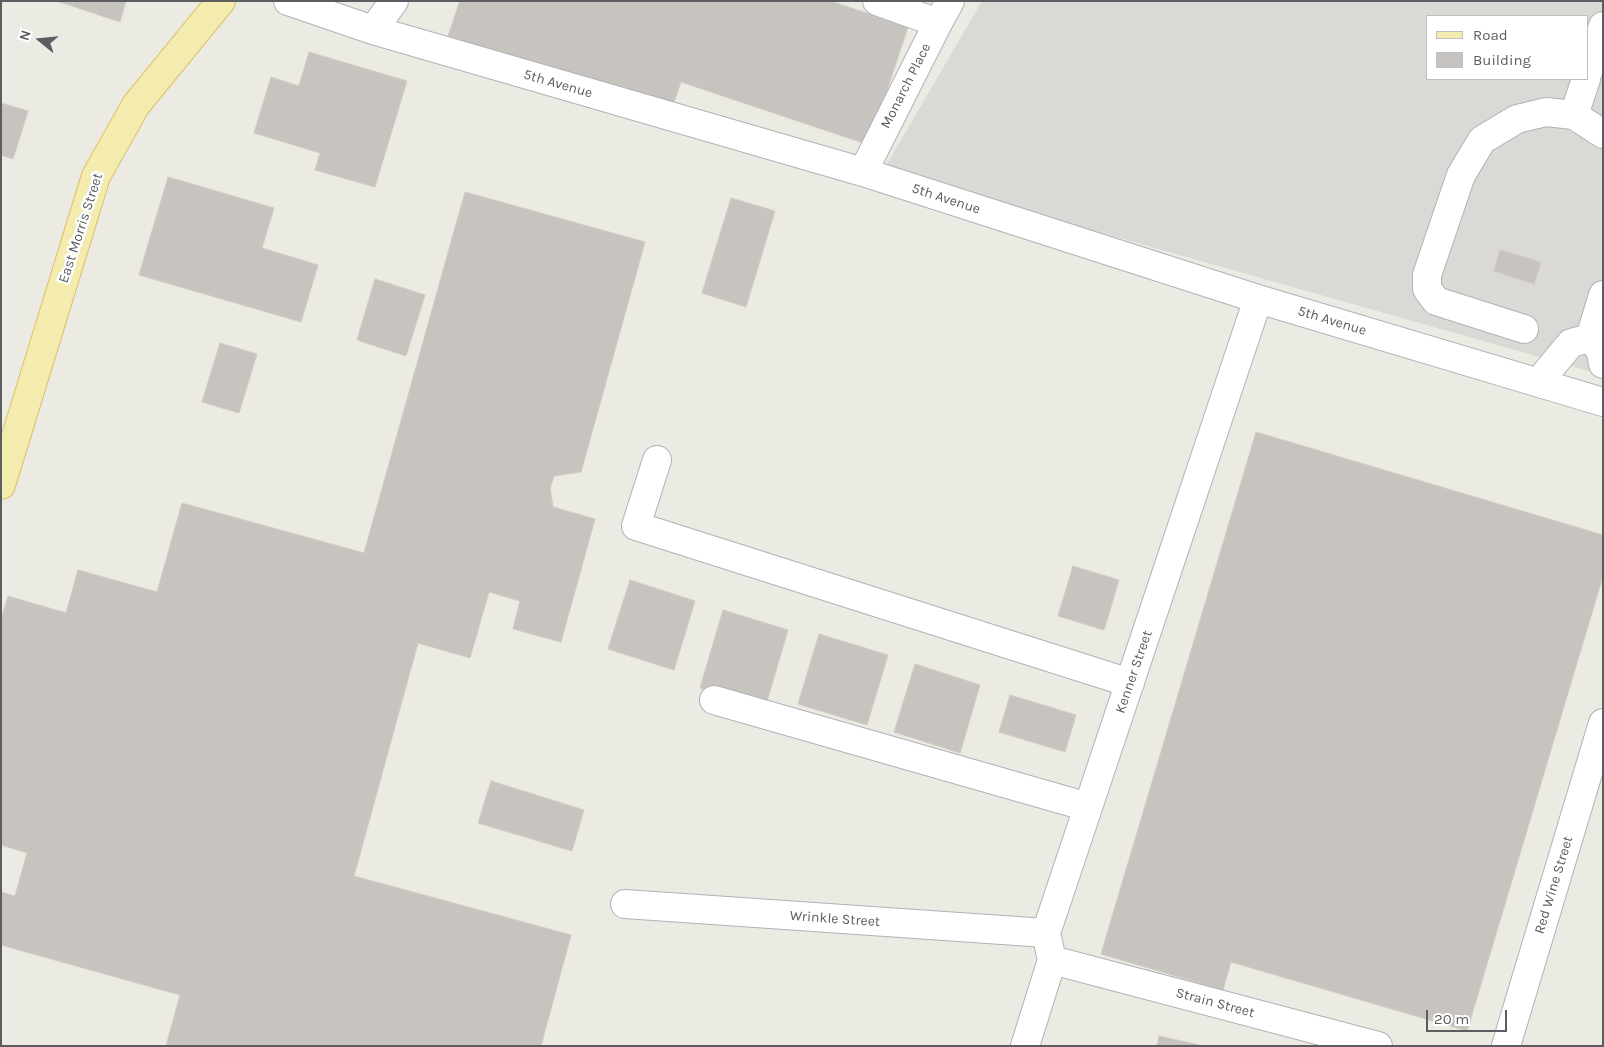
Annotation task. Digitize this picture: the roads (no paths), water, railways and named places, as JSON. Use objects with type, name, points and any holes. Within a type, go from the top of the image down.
[{"type":"main road","name":"East Morris Street","points":[[1,486],[96,176],[136,105],[221,1]]},
{"type":"street","name":"5th Avenue","points":[[288,1],[373,30],[863,172],[1258,299],[1603,402]]},
{"type":"street","points":[[373,30],[394,1]]},
{"type":"street","points":[[877,1],[944,12]]},
{"type":"street","name":"Monarch Place","points":[[863,172],[944,12]]},
{"type":"street","points":[[1589,69],[1603,26]]},
{"type":"street","points":[[1574,115],[1586,80]]},
{"type":"street","points":[[1524,328],[1436,301],[1427,290],[1427,275],[1461,175],[1482,140],[1518,119],[1546,112],[1574,115],[1603,134]]},
{"type":"street","points":[[1590,338],[1603,295]]},
{"type":"street","name":"Kenner Street","points":[[1046,933],[1258,299]]},
{"type":"street","points":[[1590,338],[1602,351],[1603,364]]},
{"type":"street","points":[[1542,384],[1546,373],[1571,343],[1590,338]]},
{"type":"street","points":[[657,460],[636,526],[1130,682]]},
{"type":"street","points":[[714,700],[1088,807]]},
{"type":"street","name":"Red Wine Street","points":[[1506,1046],[1603,723]]},
{"type":"street","name":"Wrinkle Street","points":[[625,904],[1046,933]]},
{"type":"street","points":[[1026,1046],[1052,960],[1046,933]]},
{"type":"street","name":"Strain Street","points":[[1052,960],[1378,1046]]}]
